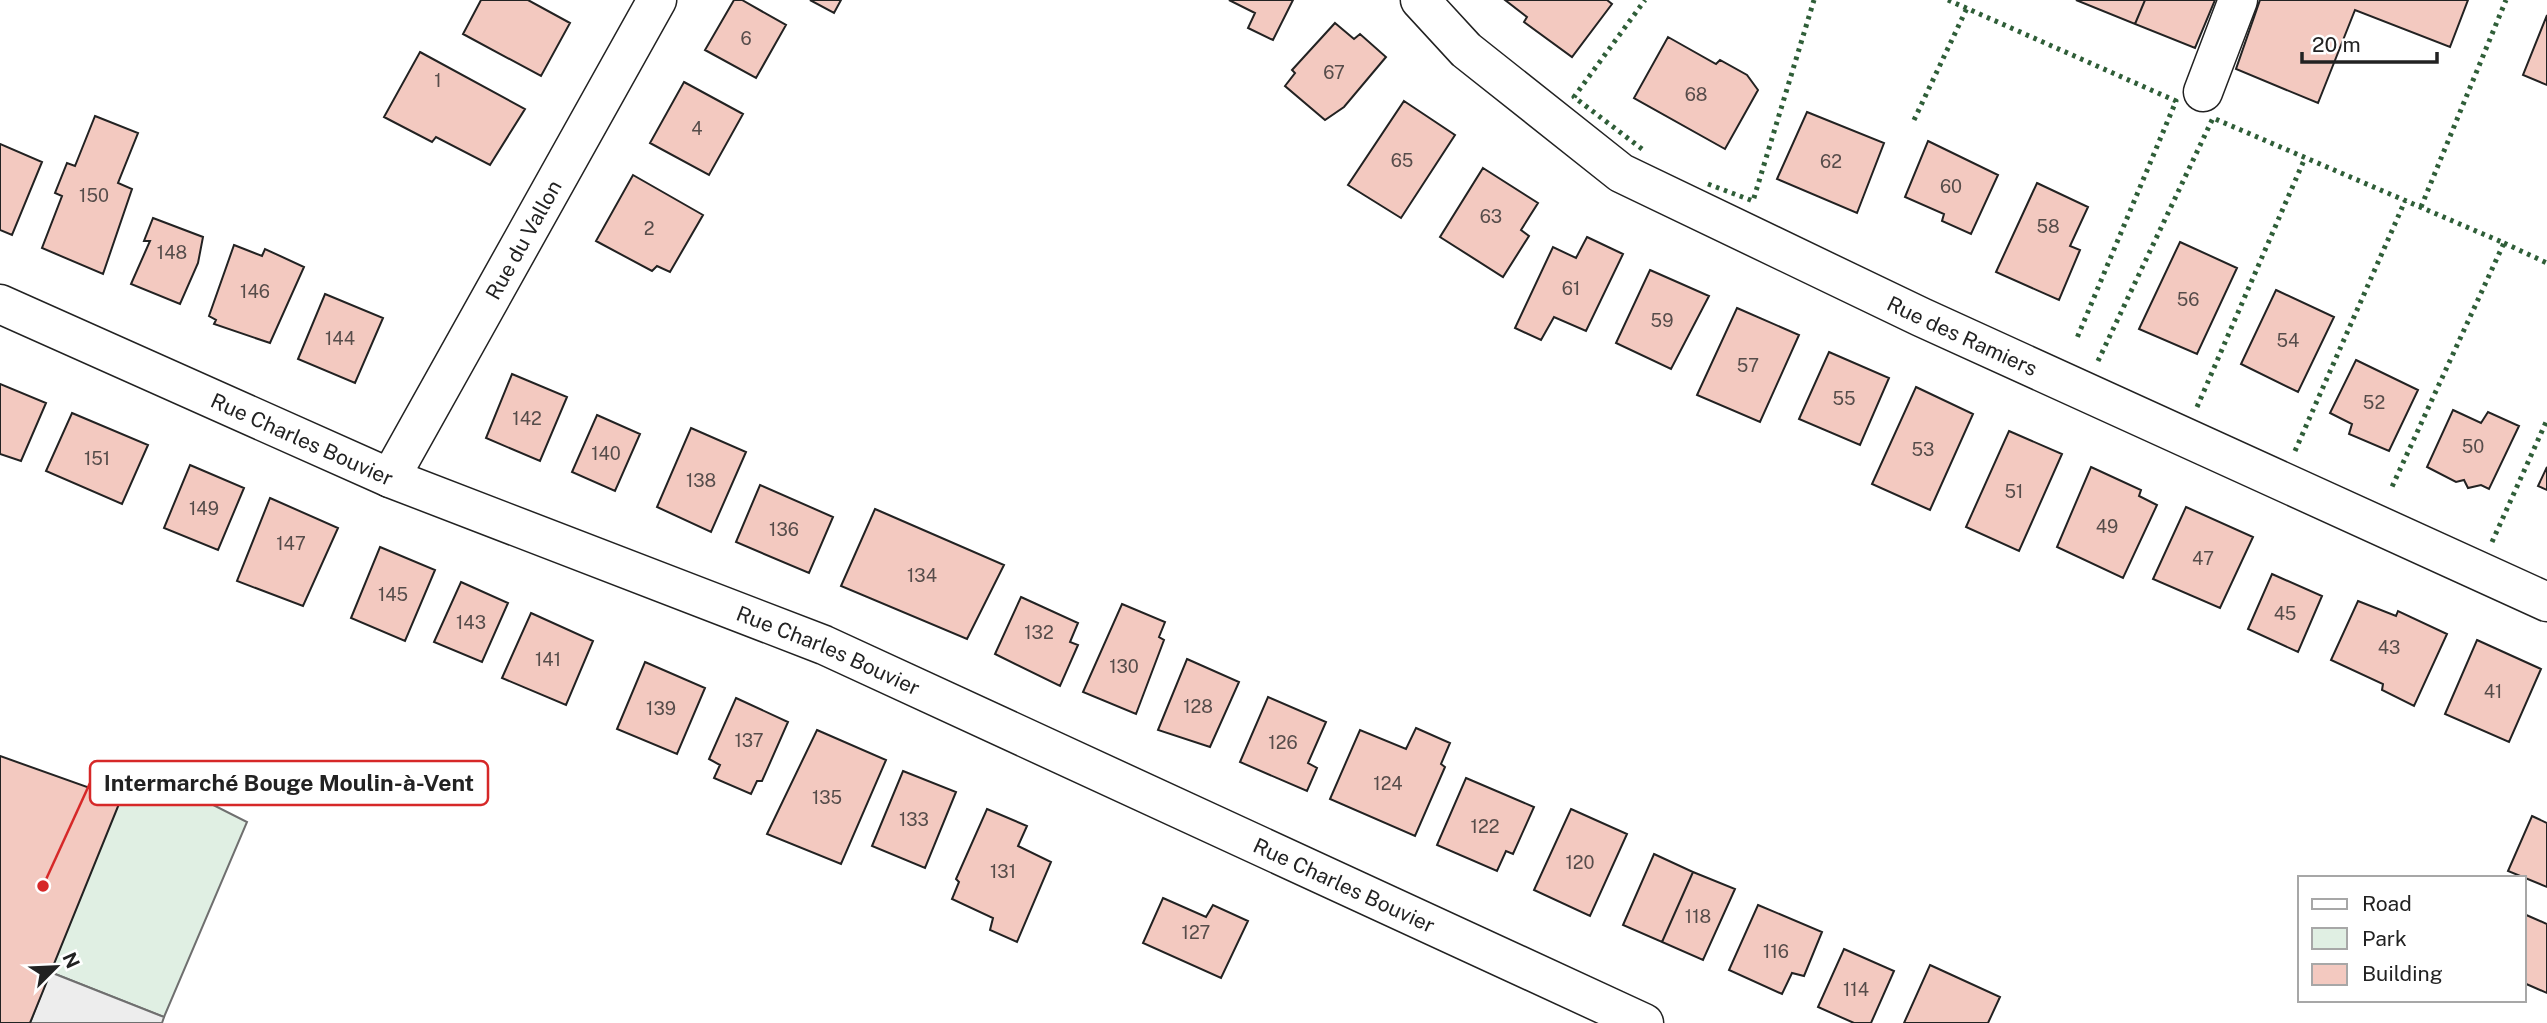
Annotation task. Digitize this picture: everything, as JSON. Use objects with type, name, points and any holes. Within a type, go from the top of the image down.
[{"type":"street","name":"Rue du Vallon","points":[[390,478],[657,0]]},
{"type":"street","name":"Rue des Ramiers","points":[[1420,0],[1465,50],[1621,173],[1933,323],[2547,602]]},
{"type":"street","points":[[2203,92],[2238,0]]},
{"type":"street","name":"Rue Charles Bouvier","points":[[0,304],[390,478],[824,645],[1644,1023]]},
{"type":"green space","points":[[134,765],[247,822],[164,1017],[50,972]]},
{"type":"shaded area","points":[[50,972],[164,1017],[162,1023],[30,1023]]},
{"type":"building","points":[[481,0],[528,0],[570,23],[541,76],[463,34]]},
{"type":"building","points":[[734,0],[742,0],[786,25],[756,78],[705,50]]},
{"type":"building","points":[[810,0],[841,0],[834,13]]},
{"type":"building","points":[[1229,0],[1293,0],[1273,40],[1248,28],[1255,13]]},
{"type":"building","points":[[1505,0],[1607,0],[1612,4],[1572,57],[1524,22],[1527,17]]},
{"type":"building","points":[[2076,0],[2145,0],[2135,24]]},
{"type":"building","points":[[2145,0],[2215,0],[2195,48],[2135,24]]},
{"type":"building","points":[[2260,0],[2468,0],[2450,47],[2355,10],[2318,103],[2236,69]]},
{"type":"building","points":[[2547,15],[2547,85],[2523,75]]},
{"type":"building","points":[[1335,23],[1354,39],[1360,34],[1386,57],[1344,107],[1325,120],[1285,86],[1295,73],[1292,70]]},
{"type":"building","points":[[1668,37],[1716,64],[1720,60],[1747,75],[1758,90],[1725,149],[1634,98]]},
{"type":"building","points":[[420,52],[525,109],[490,165],[436,137],[432,142],[384,117]]},
{"type":"building","points":[[684,82],[743,114],[709,175],[650,143]]},
{"type":"building","points":[[1404,101],[1455,135],[1401,218],[1348,185]]},
{"type":"building","points":[[1807,112],[1884,143],[1857,213],[1777,179]]},
{"type":"building","points":[[95,116],[138,133],[118,183],[132,189],[103,274],[42,248],[62,196],[55,193],[67,163],[75,166]]},
{"type":"building","points":[[1928,141],[1998,175],[1971,234],[1942,221],[1944,214],[1905,197]]},
{"type":"building","points":[[0,144],[42,162],[12,235],[0,230]]},
{"type":"building","points":[[1483,168],[1538,203],[1521,230],[1529,236],[1503,277],[1440,237]]},
{"type":"building","points":[[633,175],[703,215],[670,272],[657,266],[652,271],[596,241]]},
{"type":"building","points":[[2037,183],[2088,207],[2070,246],[2080,250],[2059,300],[1996,272]]},
{"type":"building","points":[[153,218],[203,237],[198,263],[180,304],[131,284],[150,241],[144,241]]},
{"type":"building","points":[[1587,237],[1623,254],[1586,331],[1554,317],[1541,340],[1515,328],[1553,247],[1576,258]]},
{"type":"building","points":[[2180,242],[2237,268],[2197,354],[2139,329]]},
{"type":"building","points":[[234,245],[262,256],[265,249],[304,267],[270,343],[214,324],[216,320],[209,316]]},
{"type":"building","points":[[1650,270],[1709,296],[1671,369],[1616,343]]},
{"type":"building","points":[[2276,290],[2334,317],[2298,392],[2241,364]]},
{"type":"building","points":[[325,294],[383,318],[355,383],[298,359]]},
{"type":"building","points":[[1737,308],[1799,335],[1760,422],[1697,395]]},
{"type":"building","points":[[1829,352],[1889,378],[1860,445],[1799,419]]},
{"type":"building","points":[[2356,360],[2418,390],[2389,451],[2349,434],[2352,424],[2330,413]]},
{"type":"building","points":[[512,374],[567,397],[540,461],[486,438]]},
{"type":"building","points":[[0,384],[46,403],[21,461],[0,454]]},
{"type":"building","points":[[1916,387],[1973,414],[1930,510],[1872,484]]},
{"type":"building","points":[[2453,410],[2481,423],[2488,412],[2519,426],[2489,489],[2481,485],[2468,488],[2464,480],[2456,482],[2427,467]]},
{"type":"building","points":[[72,413],[148,445],[122,504],[46,471]]},
{"type":"building","points":[[597,415],[640,434],[615,491],[572,472]]},
{"type":"building","points":[[691,428],[746,452],[711,532],[657,507]]},
{"type":"building","points":[[2009,431],[2062,454],[2019,551],[1966,527]]},
{"type":"building","points":[[190,465],[244,488],[218,550],[164,528]]},
{"type":"building","points":[[2091,467],[2141,490],[2139,496],[2157,505],[2123,578],[2057,547]]},
{"type":"building","points":[[2547,467],[2547,490],[2538,486]]},
{"type":"building","points":[[760,485],[833,517],[809,573],[736,542]]},
{"type":"building","points":[[270,498],[338,528],[303,606],[237,581]]},
{"type":"building","points":[[2186,507],[2253,537],[2220,608],[2153,579]]},
{"type":"building","points":[[875,509],[1004,565],[967,639],[841,586]]},
{"type":"building","points":[[380,547],[435,570],[405,641],[351,618]]},
{"type":"building","points":[[2272,574],[2322,596],[2298,652],[2248,629]]},
{"type":"building","points":[[461,582],[508,603],[482,662],[434,642]]},
{"type":"building","points":[[1021,597],[1078,623],[1070,642],[1078,645],[1060,686],[995,654]]},
{"type":"building","points":[[2358,601],[2396,616],[2398,611],[2447,634],[2414,706],[2382,690],[2383,684],[2331,660]]},
{"type":"building","points":[[1122,604],[1165,622],[1159,637],[1164,640],[1136,714],[1083,692]]},
{"type":"building","points":[[531,613],[593,641],[566,705],[502,678]]},
{"type":"building","points":[[2477,640],[2541,669],[2509,742],[2445,714]]},
{"type":"building","points":[[1187,659],[1239,682],[1210,747],[1158,730]]},
{"type":"building","points":[[645,662],[705,688],[677,754],[617,729]]},
{"type":"building","points":[[1268,697],[1326,722],[1308,763],[1317,768],[1307,791],[1240,762]]},
{"type":"building","points":[[736,698],[788,722],[762,781],[757,781],[751,794],[714,778],[720,765],[709,759]]},
{"type":"building","points":[[1416,728],[1450,743],[1441,764],[1445,767],[1415,836],[1330,799],[1360,730],[1406,749]]},
{"type":"building","points":[[817,730],[886,760],[841,864],[767,834]]},
{"type":"building","points":[[0,756],[121,799],[30,1023],[0,1023]]},
{"type":"building","points":[[903,771],[956,792],[925,868],[872,846]]},
{"type":"building","points":[[1466,778],[1534,807],[1513,854],[1506,851],[1497,871],[1437,845]]},
{"type":"building","points":[[987,809],[1027,826],[1018,846],[1051,862],[1017,942],[990,930],[993,918],[952,899],[959,882],[956,879]]},
{"type":"building","points":[[1571,809],[1627,834],[1590,916],[1534,890]]},
{"type":"building","points":[[2532,816],[2547,823],[2547,887],[2526,878],[2526,876],[2508,871]]},
{"type":"building","points":[[1654,854],[1693,872],[1662,942],[1623,925]]},
{"type":"building","points":[[1693,872],[1735,889],[1703,960],[1662,942]]},
{"type":"building","points":[[1163,898],[1206,917],[1213,905],[1248,921],[1221,978],[1143,943]]},
{"type":"building","points":[[1758,905],[1822,932],[1804,976],[1792,973],[1782,994],[1729,970]]},
{"type":"building","points":[[2526,915],[2547,924],[2547,993],[2526,984]]},
{"type":"building","points":[[1844,949],[1894,971],[1871,1023],[1854,1023],[1818,1007]]},
{"type":"building","points":[[1930,965],[2000,997],[1988,1023],[1904,1023]]},
{"type":"hedge","points":[[1642,149],[1574,97],[1645,0]]},
{"type":"hedge","points":[[1708,184],[1753,201],[1814,0]]},
{"type":"hedge","points":[[1948,0],[2176,101],[2077,338]]},
{"type":"hedge","points":[[2421,207],[2506,0]]},
{"type":"hedge","points":[[1914,120],[1967,8]]},
{"type":"hedge","points":[[2098,361],[2213,118],[2504,243],[2391,489]]},
{"type":"hedge","points":[[2197,407],[2305,158]]},
{"type":"hedge","points":[[2295,451],[2405,201]]},
{"type":"hedge","points":[[2504,243],[2547,263]]},
{"type":"hedge","points":[[2492,542],[2547,420]]},
{"type":"place","name":"Intermarché Bouge Moulin-à-Vent","points":[[43,886]]}]
